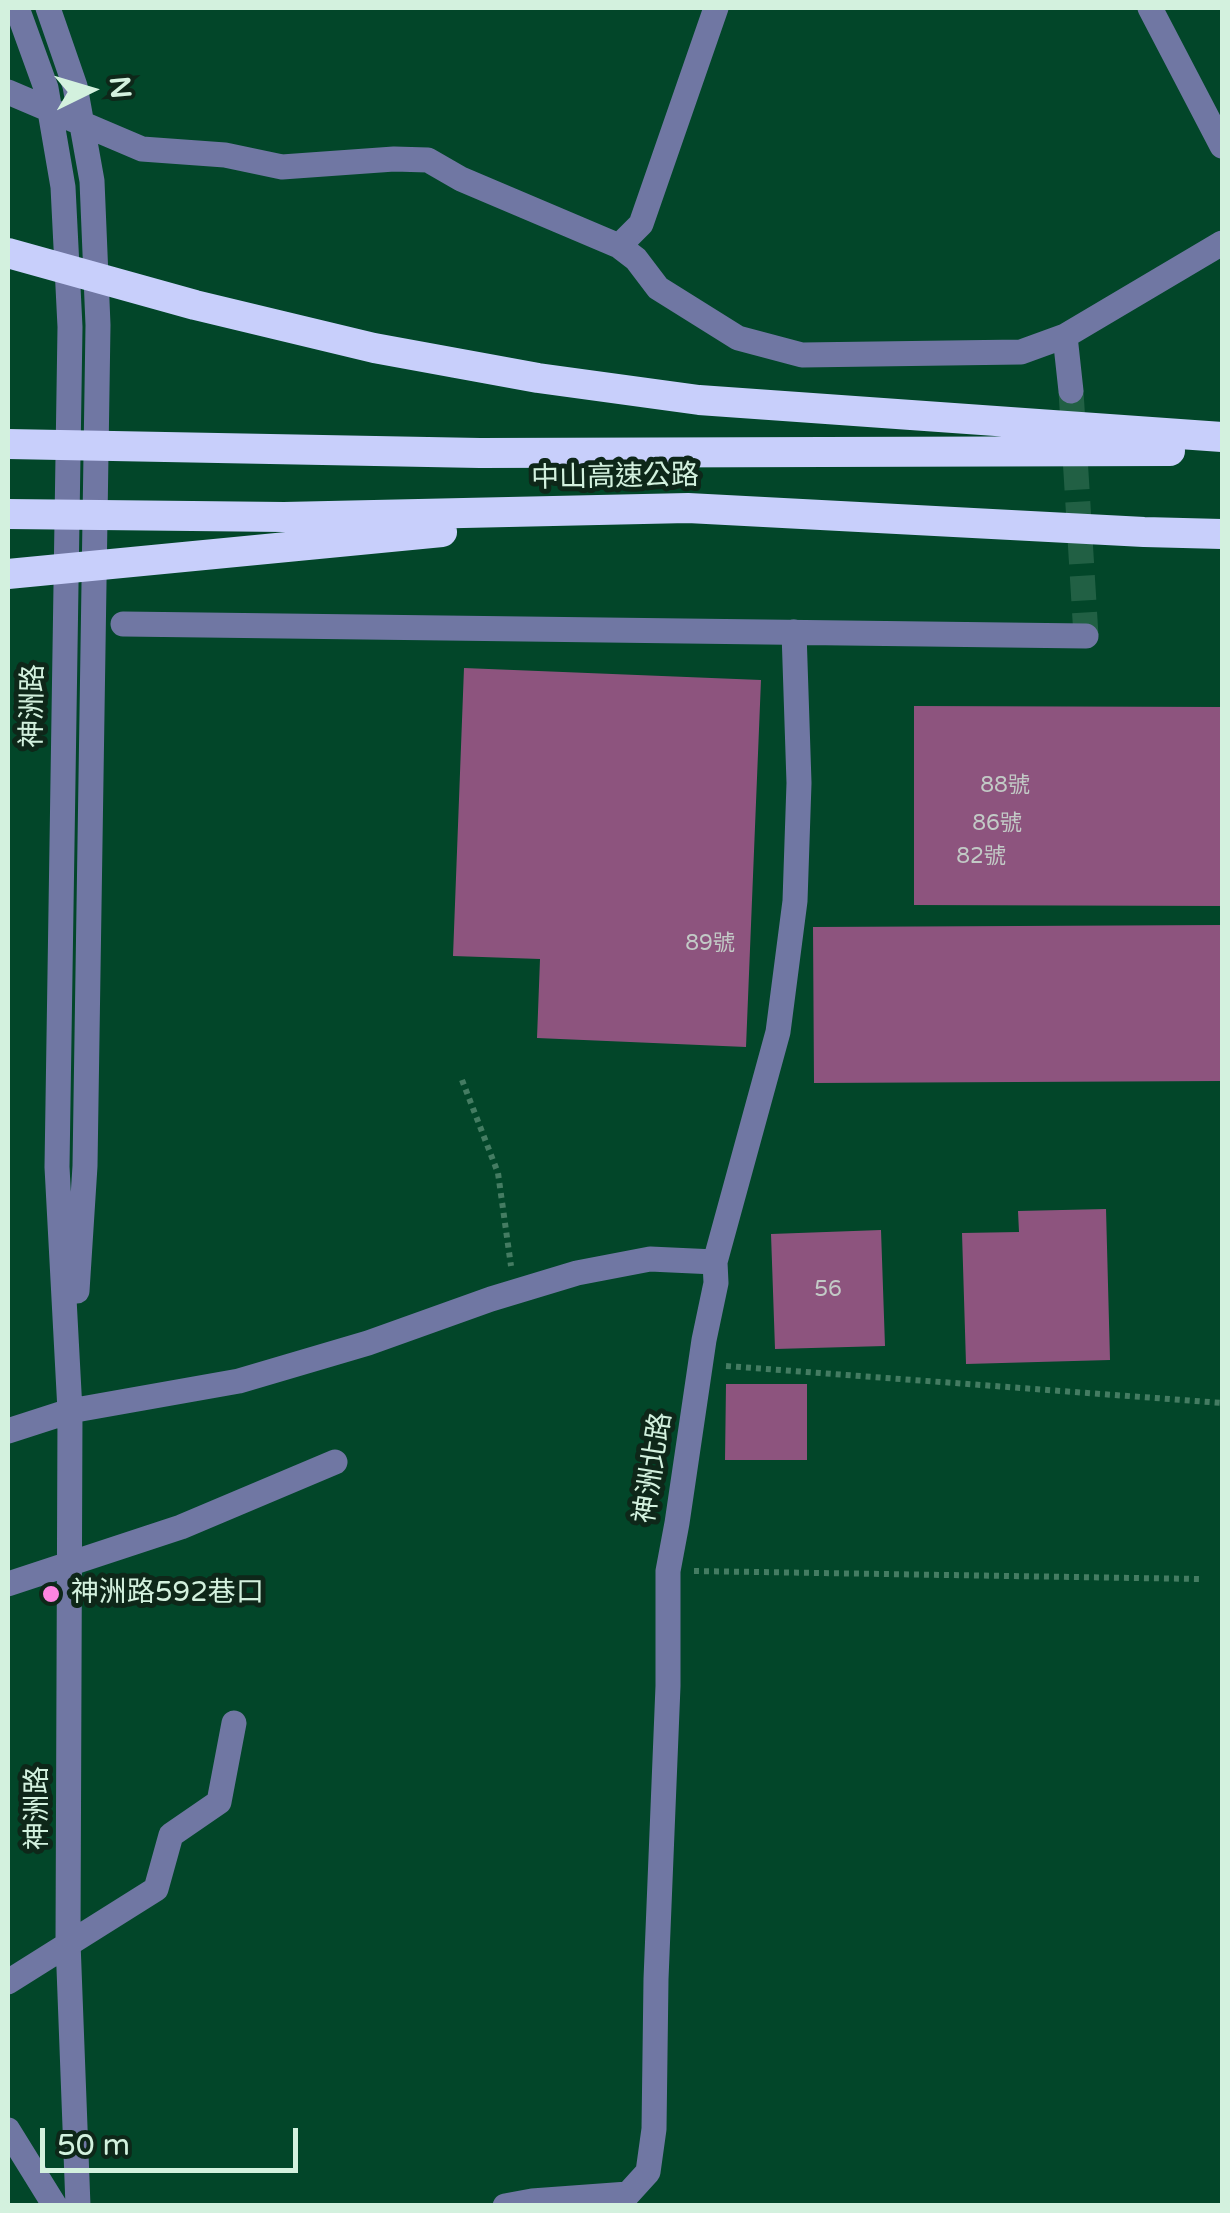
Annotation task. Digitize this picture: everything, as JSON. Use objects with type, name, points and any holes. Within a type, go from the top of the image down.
[{"type":"highway","points":[[8,233],[195,305]]},
{"type":"highway","points":[[8,253],[195,305],[374,348],[538,378],[699,400],[1222,437]]},
{"type":"highway","name":"中山高速公路","points":[[8,444],[480,453],[1222,451]]},
{"type":"highway","points":[[8,574],[688,508]]},
{"type":"highway","name":"中山高速公路","points":[[8,514],[284,518],[688,508],[1222,534]]},
{"type":"street","name":"神洲路","points":[[17,8],[46,88],[63,187],[70,326],[57,1167],[70,1411],[68,1942],[78,2206]]},
{"type":"street","name":"神洲路","points":[[48,8],[75,86],[92,182],[98,325],[85,1166],[70,1411]]},
{"type":"street","points":[[48,107],[72,8]]},
{"type":"street","points":[[618,246],[641,224],[716,8]]},
{"type":"street","points":[[1150,8],[1222,146]]},
{"type":"street","points":[[8,92],[142,148],[225,155],[282,168],[428,160],[618,246],[636,258],[658,288],[738,338],[802,355],[1021,352],[1065,336],[1222,243]]},
{"type":"street","points":[[1065,336],[1071,390]]},
{"type":"street","points":[[122,624],[1086,636]]},
{"type":"street","name":"神洲北路","points":[[505,2206],[628,2194],[648,2172],[654,2129],[668,1571],[716,1283],[715,1262],[778,1032],[792,920],[800,783],[794,632]]},
{"type":"street","points":[[8,1431],[70,1411],[239,1381],[368,1343],[577,1273],[650,1258],[715,1262]]},
{"type":"street","points":[[8,1584],[181,1527],[335,1462]]},
{"type":"street","points":[[8,1982],[156,1890],[171,1835],[219,1802],[234,1722]]},
{"type":"street","points":[[8,2130],[55,2206]]},
{"type":"path","points":[[462,1080],[498,1173],[513,1292]]},
{"type":"path","points":[[700,1364],[1222,1403]]},
{"type":"path","points":[[668,1571],[1200,1579]]},
{"type":"building","points":[[464,668],[761,680],[746,1047],[537,1038],[540,959],[453,956]]},
{"type":"building","points":[[914,706],[1222,707],[1222,906],[914,905]]},
{"type":"building","points":[[1222,925],[1222,1081],[814,1083],[813,927]]},
{"type":"building","points":[[1106,1209],[1110,1360],[966,1364],[962,1233],[1019,1232],[1018,1211]]},
{"type":"building","points":[[881,1230],[885,1346],[775,1349],[771,1234]]},
{"type":"building","points":[[726,1384],[807,1384],[807,1460],[725,1460]]},
{"type":"tunnel","points":[[1071,391],[1086,636]]},
{"type":"place","name":"神洲路592巷口","points":[[51,1594]]}]
